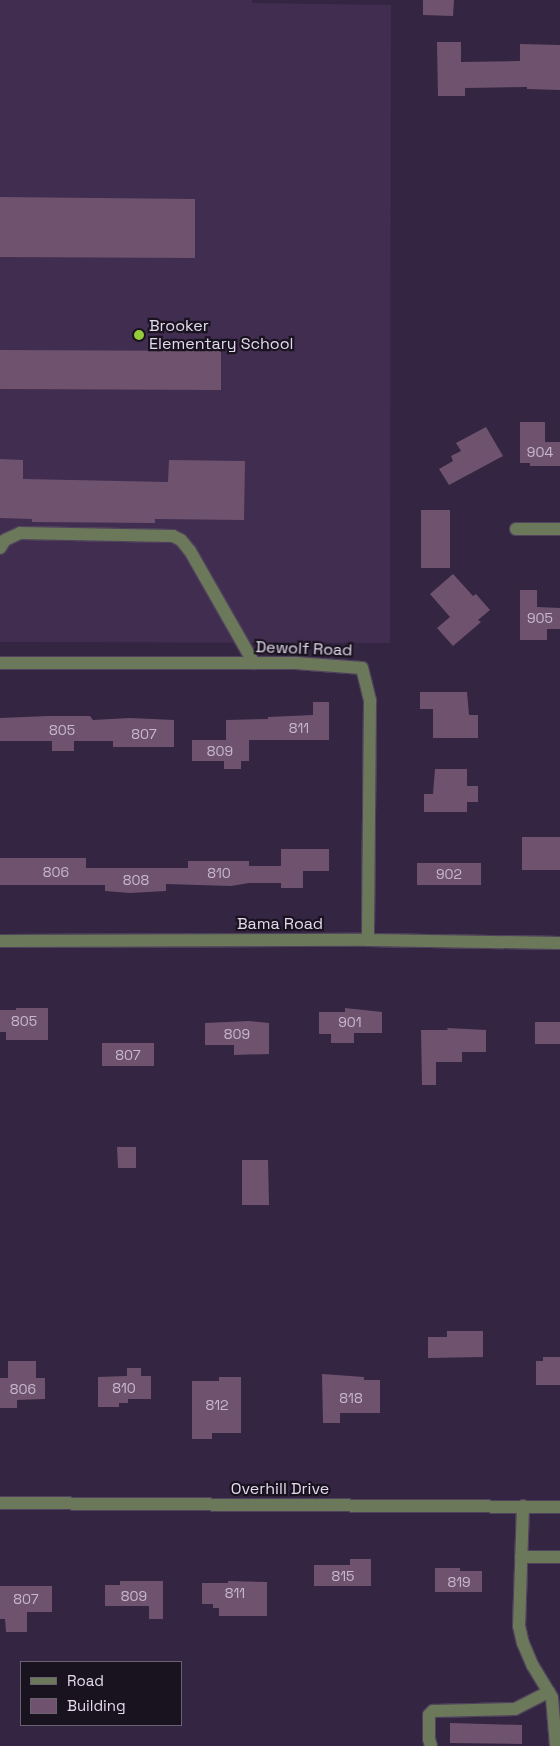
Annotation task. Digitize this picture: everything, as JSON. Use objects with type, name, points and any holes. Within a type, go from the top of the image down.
[{"type":"street","points":[[516,529],[560,529]]},
{"type":"street","points":[[0,548],[4,540],[20,533],[173,536],[181,540],[190,551],[254,663]]},
{"type":"street","name":"Dewolf Road","points":[[0,663],[296,663],[362,668],[370,701],[368,940]]},
{"type":"street","name":"Bama Road","points":[[0,941],[368,940],[560,943]]},
{"type":"street","name":"Overhill Drive","points":[[0,1503],[560,1506]]},
{"type":"street","points":[[523,1506],[519,1626],[527,1651],[549,1692],[555,1714],[556,1746]]},
{"type":"street","points":[[521,1557],[560,1557]]},
{"type":"street","points":[[431,1746],[429,1739],[429,1715],[433,1710],[515,1709],[549,1692]]},
{"type":"shaded area","points":[[0,0],[252,0],[252,3],[391,5],[390,643],[0,642]]},
{"type":"building","points":[[423,0],[454,0],[453,16],[423,15]]},
{"type":"building","points":[[437,42],[461,42],[461,62],[520,61],[520,44],[560,45],[560,90],[527,89],[527,87],[465,88],[465,96],[438,96]]},
{"type":"building","points":[[0,197],[195,199],[195,258],[0,257]]},
{"type":"building","points":[[0,350],[221,351],[221,390],[0,389]]},
{"type":"building","points":[[520,422],[545,422],[545,442],[560,442],[560,466],[530,466],[530,463],[520,463]]},
{"type":"building","points":[[486,427],[503,456],[449,485],[439,469],[453,461],[451,456],[461,451],[456,443]]},
{"type":"building","points":[[0,459],[23,460],[23,479],[168,482],[169,460],[245,461],[244,520],[155,519],[155,523],[32,522],[32,519],[0,518]]},
{"type":"building","points":[[421,510],[450,510],[450,568],[421,568]]},
{"type":"building","points":[[453,574],[473,596],[476,594],[490,610],[478,620],[481,622],[453,646],[437,628],[450,617],[430,594]]},
{"type":"building","points":[[520,590],[537,590],[537,607],[560,608],[560,629],[547,629],[547,640],[520,640]]},
{"type":"building","points":[[420,692],[467,692],[469,715],[478,715],[478,738],[433,738],[433,709],[420,709]]},
{"type":"building","points":[[313,702],[329,702],[329,740],[249,740],[249,761],[241,761],[241,769],[224,769],[224,761],[192,761],[192,740],[226,740],[226,720],[313,715]]},
{"type":"building","points":[[90,716],[93,720],[130,718],[174,720],[174,747],[113,747],[113,741],[74,741],[74,751],[52,751],[52,741],[0,741],[0,718]]},
{"type":"building","points":[[435,769],[467,769],[467,786],[478,786],[478,802],[467,802],[467,812],[424,812],[424,794],[433,794]]},
{"type":"building","points":[[522,837],[560,837],[560,870],[522,870]]},
{"type":"building","points":[[281,849],[329,849],[329,871],[303,871],[303,888],[281,888],[281,883],[249,883],[231,886],[166,884],[166,891],[130,893],[105,891],[105,885],[0,885],[0,858],[86,858],[86,868],[188,868],[188,861],[249,861],[249,866],[281,866]]},
{"type":"building","points":[[417,863],[481,863],[481,885],[417,885]]},
{"type":"building","points":[[16,1008],[48,1008],[48,1040],[6,1040],[6,1032],[0,1032],[0,1010],[16,1010]]},
{"type":"building","points":[[345,1008],[382,1012],[382,1033],[354,1033],[354,1043],[331,1043],[331,1034],[319,1034],[319,1012],[345,1012]]},
{"type":"building","points":[[249,1021],[269,1023],[269,1054],[234,1055],[234,1045],[205,1045],[205,1023]]},
{"type":"building","points":[[535,1022],[560,1022],[560,1044],[535,1044]]},
{"type":"building","points":[[447,1028],[486,1030],[486,1052],[462,1052],[462,1062],[436,1062],[436,1085],[422,1085],[421,1030],[448,1030]]},
{"type":"building","points":[[102,1043],[154,1043],[154,1066],[102,1066]]},
{"type":"building","points":[[117,1147],[136,1147],[136,1168],[118,1168]]},
{"type":"building","points":[[242,1160],[268,1160],[269,1205],[242,1205]]},
{"type":"building","points":[[447,1331],[483,1331],[483,1357],[428,1358],[428,1337],[447,1337]]},
{"type":"building","points":[[543,1357],[560,1357],[560,1385],[536,1385],[536,1361],[543,1361]]},
{"type":"building","points":[[8,1361],[36,1361],[36,1378],[45,1378],[45,1399],[17,1400],[17,1408],[0,1408],[0,1378],[8,1378]]},
{"type":"building","points":[[127,1368],[141,1368],[141,1376],[151,1376],[151,1399],[128,1399],[128,1403],[119,1403],[119,1407],[98,1407],[98,1377],[127,1376]]},
{"type":"building","points":[[322,1374],[364,1377],[364,1380],[380,1380],[380,1413],[340,1413],[340,1423],[323,1423]]},
{"type":"building","points":[[219,1377],[241,1377],[241,1433],[212,1433],[212,1439],[192,1439],[192,1381],[219,1381]]},
{"type":"building","points":[[350,1559],[371,1559],[371,1586],[314,1586],[314,1565],[350,1565]]},
{"type":"building","points":[[435,1568],[460,1568],[460,1571],[482,1571],[482,1592],[435,1592]]},
{"type":"building","points":[[120,1581],[163,1581],[163,1619],[149,1619],[149,1606],[105,1606],[105,1585],[120,1585]]},
{"type":"building","points":[[228,1581],[267,1582],[267,1616],[219,1616],[219,1608],[213,1608],[213,1604],[202,1604],[202,1583],[228,1583]]},
{"type":"building","points":[[0,1586],[52,1586],[52,1612],[27,1612],[27,1632],[6,1632],[5,1619],[0,1619]]},
{"type":"building","points":[[450,1723],[522,1725],[522,1744],[450,1743]]},
{"type":"place","name":"Brooker Elementary School","points":[[139,335]]}]
